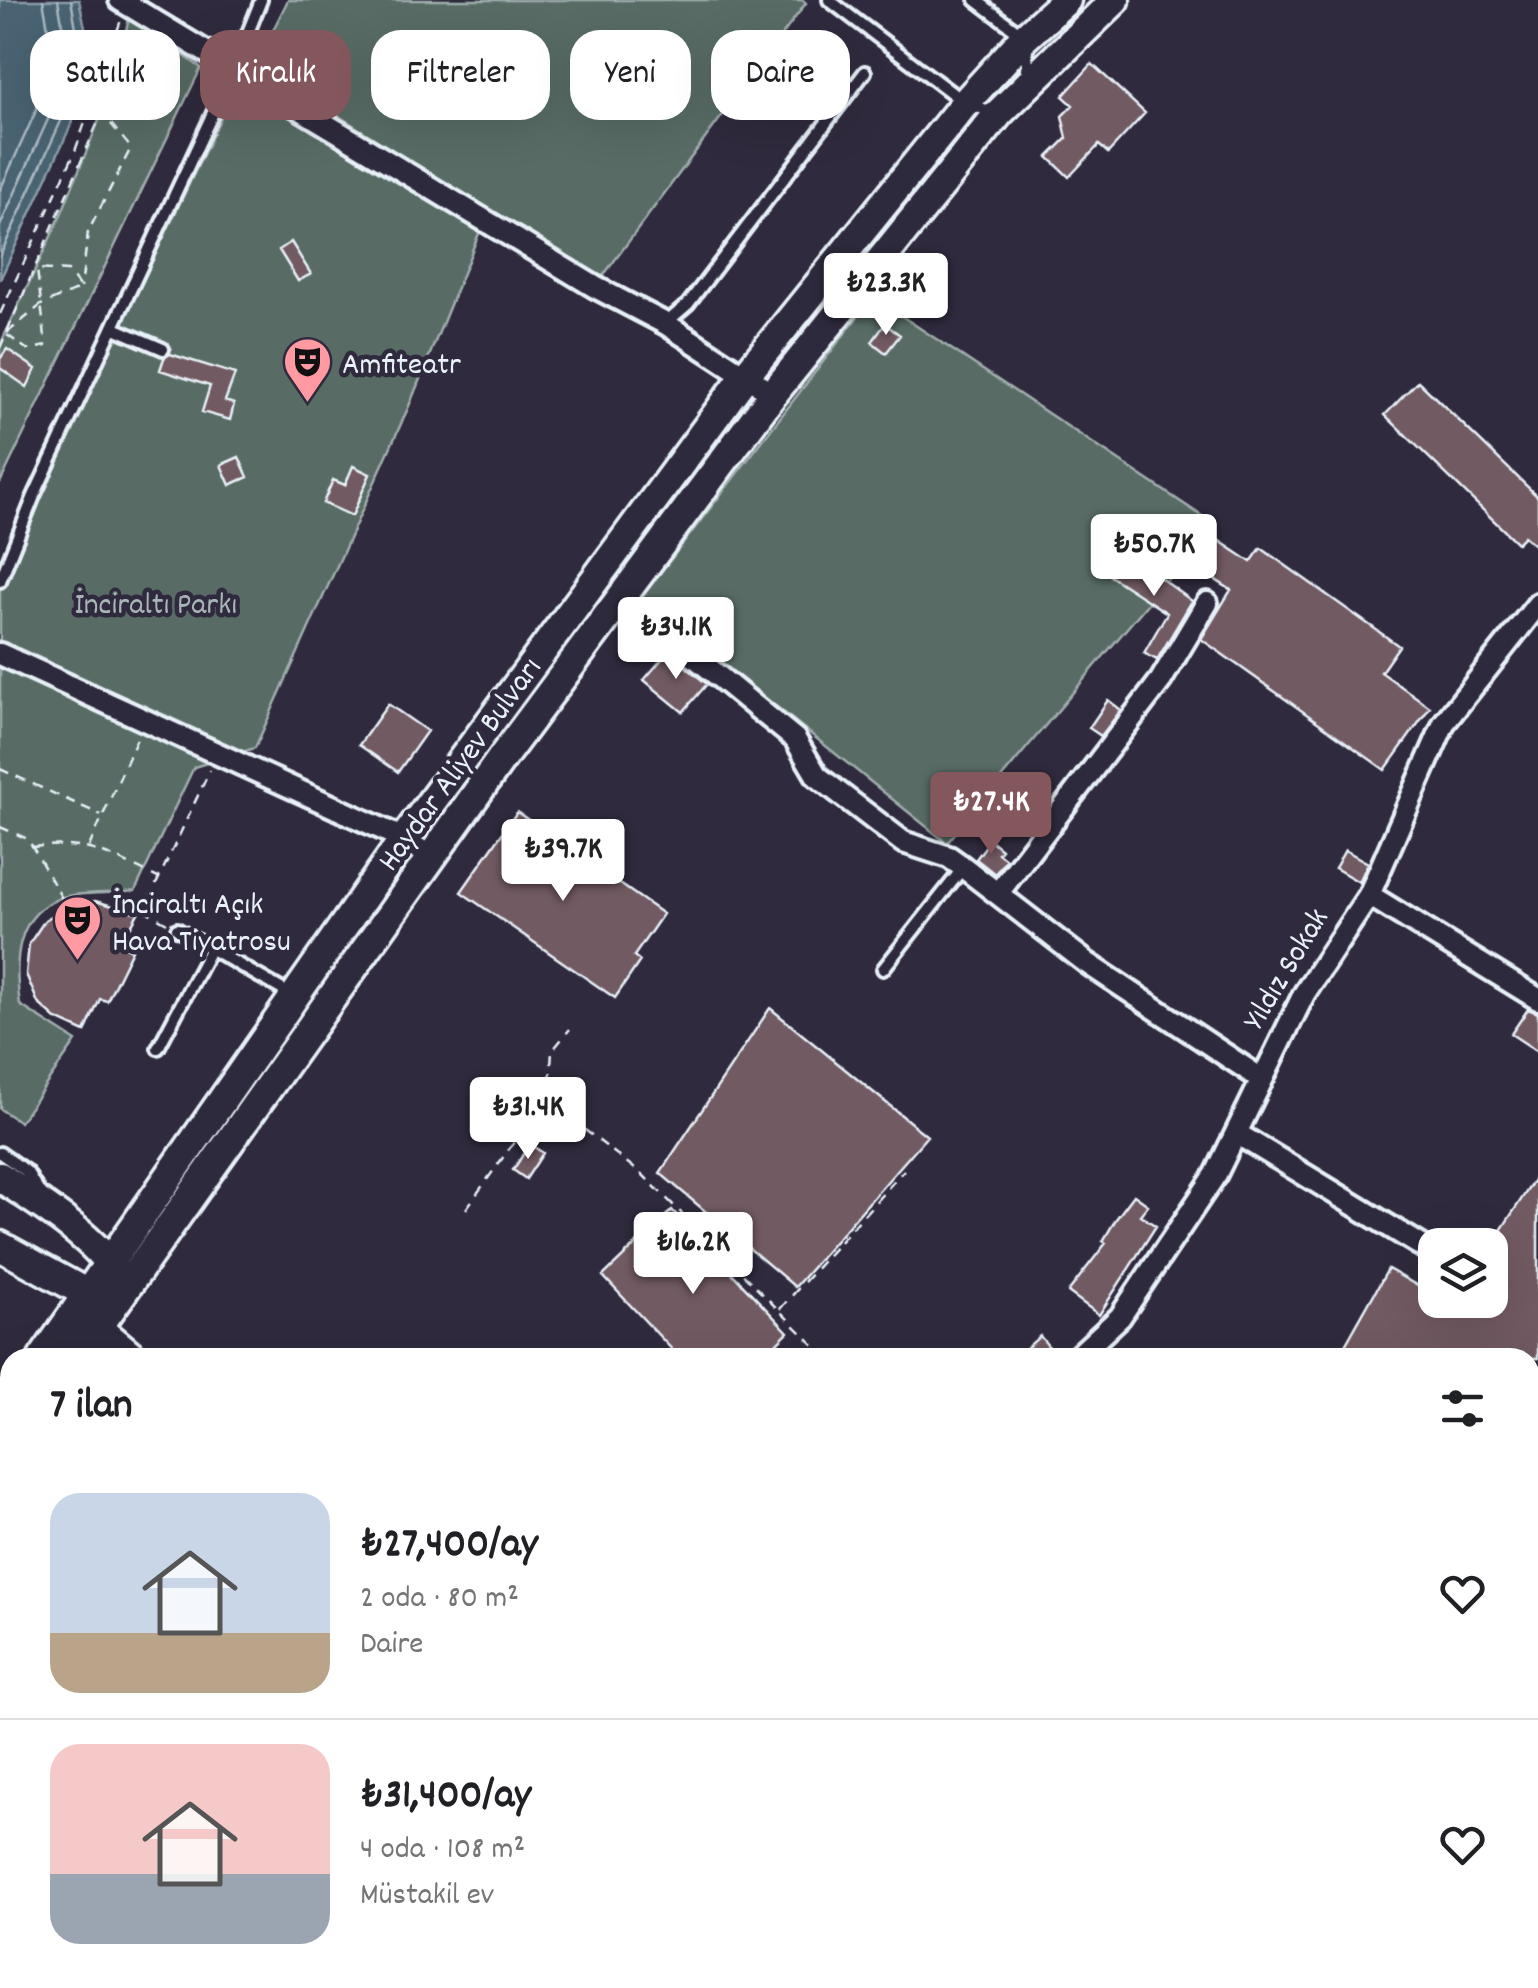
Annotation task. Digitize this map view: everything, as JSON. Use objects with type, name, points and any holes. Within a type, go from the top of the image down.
[{"type":"main road","name":"Haydar Aliyev Bulvarı","points":[[50,1348],[404,839],[745,376],[965,103],[1025,37],[1066,0]]},
{"type":"main road","name":"Haydar Aliyev Bulvarı","points":[[83,1348],[504,755],[773,394],[1009,104],[1115,0]]},
{"type":"main road","points":[[0,1177],[48,1208],[109,1262],[125,1291],[86,1293],[0,1246]]},
{"type":"main road","points":[[97,1327],[122,1348]]},
{"type":"street","points":[[124,3],[200,50]]},
{"type":"street","points":[[317,120],[595,286],[666,324],[773,394]]},
{"type":"street","points":[[998,893],[1161,680],[1207,604]]},
{"type":"street","name":"Yıldız Sokak","points":[[1086,1348],[1120,1316],[1216,1174],[1304,994],[1369,894],[1444,723],[1538,604]]},
{"type":"street","points":[[651,622],[794,739],[816,776],[903,842],[964,867],[1086,963],[1260,1078]]},
{"type":"street","points":[[0,654],[404,839],[432,858]]},
{"type":"street","points":[[1369,894],[1538,999]]},
{"type":"street","points":[[294,996],[321,1015]]},
{"type":"street","points":[[1236,1133],[1418,1244]]},
{"type":"lane","points":[[249,30],[261,0]]},
{"type":"lane","points":[[829,0],[965,103],[1009,104],[1028,64],[1025,37],[976,0]]},
{"type":"lane","points":[[666,324],[688,304],[864,72]]},
{"type":"lane","points":[[0,581],[34,496],[210,120]]},
{"type":"lane","points":[[114,328],[163,349]]},
{"type":"lane","points":[[883,969],[964,867]]},
{"type":"lane","points":[[177,928],[294,996]]},
{"type":"lane","points":[[158,1048],[211,948]]},
{"type":"lane","points":[[0,1153],[27,1172],[48,1208]]},
{"type":"path","points":[[115,30],[124,3]]},
{"type":"path","points":[[0,314],[86,120]]},
{"type":"path","points":[[0,348],[99,120]]},
{"type":"path","points":[[81,288],[88,232],[131,148],[108,120]]},
{"type":"path","points":[[6,334],[28,350],[46,346],[37,269],[68,270],[81,288]]},
{"type":"path","points":[[6,334],[41,305],[81,288]]},
{"type":"path","points":[[89,846],[144,720]]},
{"type":"path","points":[[0,768],[103,816]]},
{"type":"path","points":[[177,928],[144,910],[210,770]]},
{"type":"path","points":[[0,827],[28,839],[64,902]]},
{"type":"path","points":[[32,847],[67,843],[89,846],[159,878]]},
{"type":"path","points":[[466,1210],[526,1124],[550,1102],[552,1051],[570,1029]]},
{"type":"path","points":[[550,1102],[644,1175],[817,1348]]},
{"type":"path","points":[[779,1310],[904,1170]]},
{"type":"green space","points":[[288,0],[806,3],[786,30],[711,30],[711,120],[719,120],[600,280],[345,120],[351,120],[351,30],[273,30]]},
{"type":"green space","points":[[130,16],[149,30],[126,30]]},
{"type":"green space","points":[[180,53],[200,70],[180,111]]},
{"type":"green space","points":[[99,120],[176,120],[0,483],[0,345],[60,217]]},
{"type":"green space","name":"İnciraltı Parkı","points":[[220,120],[297,120],[480,231],[409,406],[255,748],[194,767],[135,891],[63,897],[47,905],[26,927],[18,957],[20,1005],[76,1041],[20,1122],[0,1109],[0,579]]},
{"type":"green space","points":[[873,297],[1214,524],[947,843],[641,598]]},
{"type":"water","points":[[0,0],[79,0],[86,30],[30,30],[30,120],[72,120],[0,280]]},
{"type":"building","points":[[1092,64],[1145,113],[1108,153],[1099,145],[1069,177],[1048,157],[1067,138],[1062,116],[1073,105],[1063,96]]},
{"type":"building","points":[[291,242],[311,274],[298,281],[279,250]]},
{"type":"building","points":[[885,324],[900,335],[886,353],[872,342]]},
{"type":"building","points":[[7,349],[36,369],[27,387],[0,368],[0,359]]},
{"type":"building","points":[[170,354],[235,374],[225,401],[234,404],[230,420],[202,412],[210,386],[160,370]]},
{"type":"building","points":[[1418,381],[1538,497],[1538,548],[1524,536],[1517,543],[1385,415]]},
{"type":"building","points":[[239,457],[248,477],[230,485],[221,465]]},
{"type":"building","points":[[353,466],[370,474],[352,516],[323,503],[333,480],[345,485]]},
{"type":"building","points":[[1218,540],[1251,562],[1261,548],[1399,646],[1381,672],[1430,707],[1385,770],[1201,639],[1231,590],[1205,573],[1210,565],[1204,561]]},
{"type":"building","points":[[1126,553],[1192,601],[1157,660],[1144,653],[1167,613],[1110,576]]},
{"type":"building","points":[[668,652],[707,684],[683,712],[644,680]]},
{"type":"building","points":[[1108,700],[1121,710],[1101,736],[1089,728]]},
{"type":"building","points":[[388,704],[427,731],[398,772],[359,745]]},
{"type":"building","points":[[994,797],[1010,810],[996,827],[980,814]]},
{"type":"building","points":[[517,812],[663,914],[634,956],[640,961],[615,998],[461,892]]},
{"type":"building","points":[[990,840],[1006,859],[995,874],[976,859]]},
{"type":"building","points":[[1345,850],[1368,863],[1359,882],[1335,868]]},
{"type":"building","name":"İnciraltı Açık Hava Tiyatrosu","points":[[95,901],[138,913],[121,945],[132,950],[107,1001],[100,999],[85,1032],[56,1019],[38,1003],[26,974],[29,944],[45,920],[68,906]]},
{"type":"building","points":[[770,1008],[927,1136],[795,1287],[660,1173]]},
{"type":"building","points":[[1528,1009],[1538,1013],[1538,1052],[1511,1034]]},
{"type":"building","points":[[530,1144],[543,1153],[526,1179],[513,1170]]},
{"type":"building","points":[[1538,1174],[1538,1348],[1344,1348],[1388,1269],[1418,1286],[1418,1318],[1508,1318],[1508,1228],[1502,1228]]},
{"type":"building","points":[[1134,1195],[1148,1205],[1140,1215],[1156,1226],[1099,1315],[1068,1292],[1106,1243],[1103,1241]]},
{"type":"building","points":[[672,1210],[788,1332],[772,1348],[671,1348],[603,1276]]},
{"type":"building","points":[[1040,1336],[1050,1348],[1026,1348]]},
{"type":"place","name":"Amfiteatr","points":[[307,404]]},
{"type":"place","name":"İnciraltı Açık Hava Tiyatrosu","points":[[77,962]]}]
